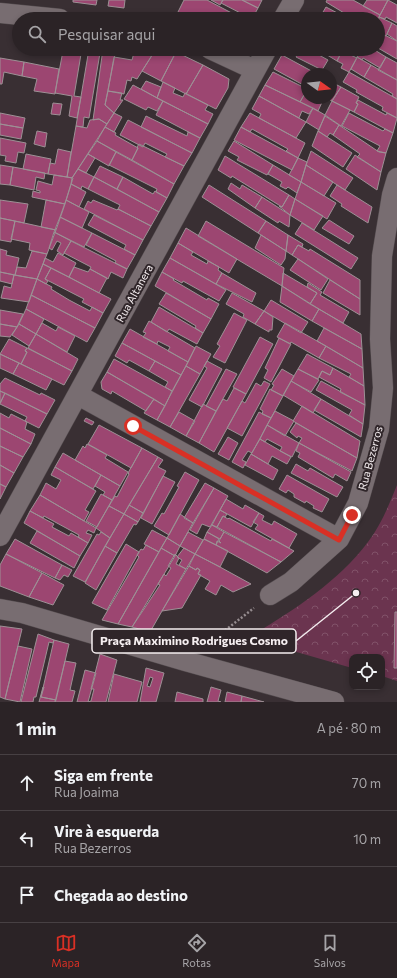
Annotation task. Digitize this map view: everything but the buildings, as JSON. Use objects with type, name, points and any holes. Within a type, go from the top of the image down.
[{"type":"street","points":[[287,12],[294,0]]},
{"type":"street","points":[[0,13],[12,14]]},
{"type":"street","points":[[225,56],[255,70]]},
{"type":"street","name":"Rua Altanera","points":[[0,536],[263,56]]},
{"type":"street","name":"Rua Bezerros","points":[[270,596],[291,582],[339,540],[358,503],[379,429],[383,388],[380,340],[382,256],[392,195],[397,178]]},
{"type":"street","points":[[78,395],[339,540]]},
{"type":"street","points":[[0,609],[22,613],[185,661],[334,702]]},
{"type":"path","points":[[185,661],[270,596]]},
{"type":"green space","points":[[397,485],[397,681],[385,677],[385,654],[349,654],[349,667],[248,638],[297,607],[328,584],[342,571],[368,542],[381,522]]},
{"type":"place","name":"Praça Maximino Rodrigues Cosmo","points":[[356,593]]},
{"type":"route","points":[[133,426],[339,540],[352,515]]}]
